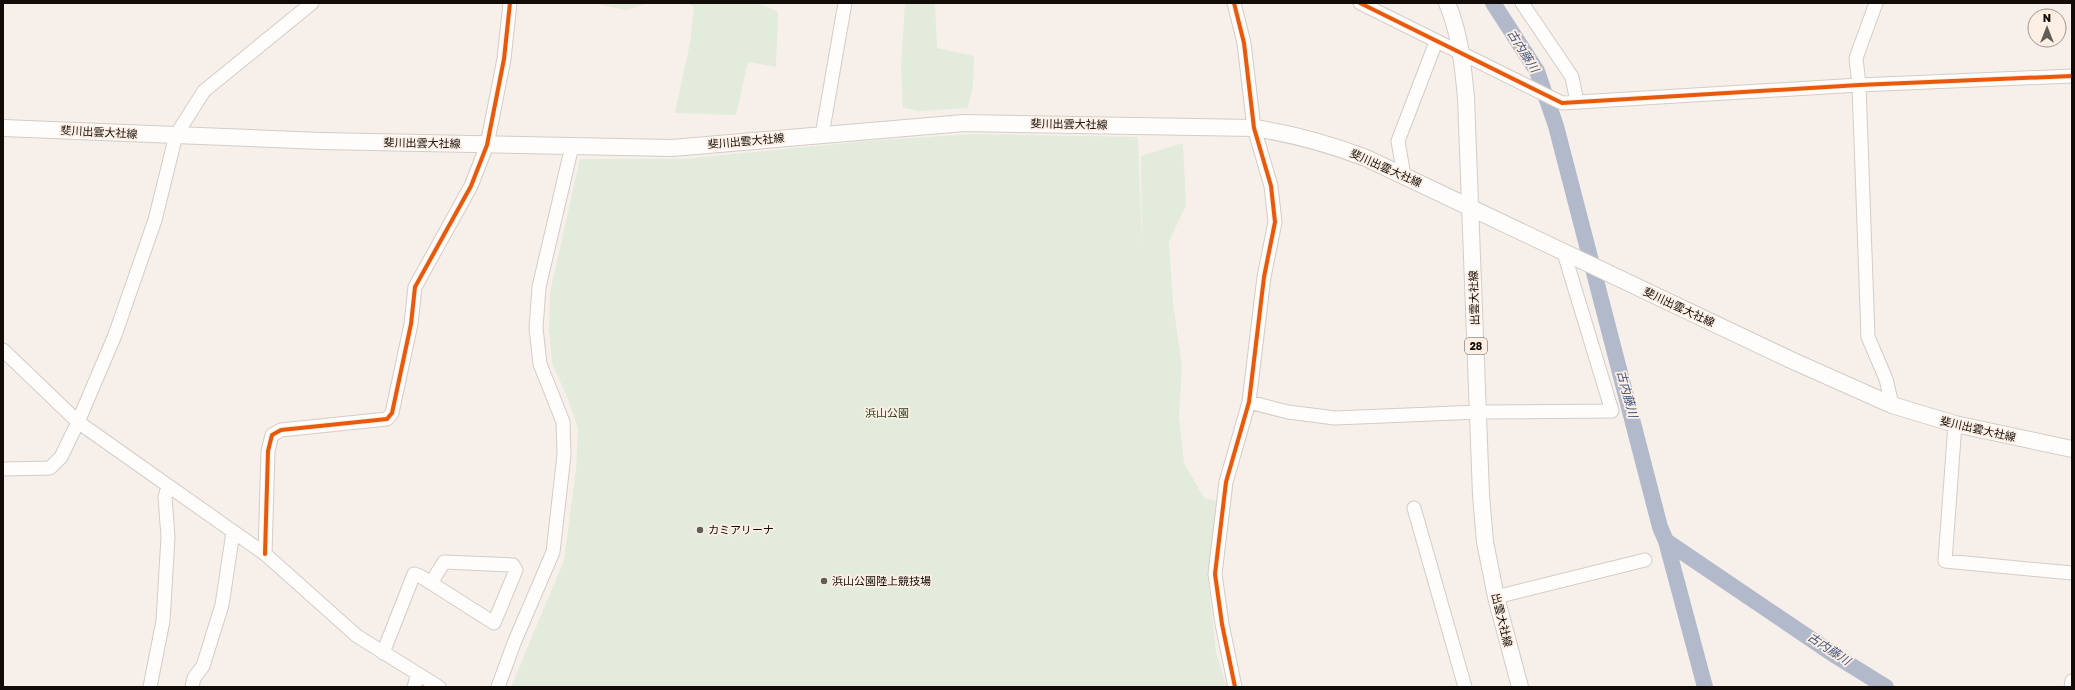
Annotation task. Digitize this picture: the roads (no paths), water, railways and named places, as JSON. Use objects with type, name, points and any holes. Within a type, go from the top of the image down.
[{"type":"main road","name":"出雲大社線","points":[[1447,3],[1452,16],[1461,52],[1466,98],[1481,495],[1485,542],[1496,597],[1520,687]]},
{"type":"main road","name":"斐川出雲大社線","points":[[3,128],[322,142],[672,148],[964,123],[1254,128],[1291,134],[1335,146],[1471,206],[1604,272],[1892,405],[1955,424],[2072,448]]},
{"type":"street","points":[[3,469],[50,468],[60,457],[78,422],[115,335],[152,228],[176,135],[204,91],[312,3]]},
{"type":"street","points":[[264,554],[268,452],[272,435],[282,430],[387,419],[392,413],[411,324],[415,287],[471,186],[487,144],[504,59],[510,3]]},
{"type":"street","points":[[822,135],[845,3]]},
{"type":"street","points":[[1234,3],[1244,43],[1254,128],[1271,186],[1275,222],[1261,292],[1249,402],[1226,482],[1215,574],[1222,624],[1235,687]]},
{"type":"street","points":[[1360,3],[1436,42],[1461,52],[1562,103],[1859,85],[2072,76]]},
{"type":"street","points":[[1522,3],[1572,77],[1572,102]]},
{"type":"street","points":[[1876,3],[1856,58],[1859,85],[1868,337],[1886,379],[1892,405]]},
{"type":"street","points":[[1404,176],[1398,141],[1436,42]]},
{"type":"street","points":[[498,687],[514,643],[553,552],[564,454],[563,422],[540,364],[536,328],[539,287],[572,146]]},
{"type":"street","points":[[1249,402],[1288,412],[1335,418],[1479,412],[1612,410],[1567,254]]},
{"type":"street","points":[[3,350],[78,422],[264,554],[357,636],[438,687]]},
{"type":"street","points":[[1955,424],[1945,561],[2072,573]]},
{"type":"street","points":[[154,686],[163,621],[168,537],[165,498],[168,486]]},
{"type":"street","points":[[1414,508],[1465,687]]},
{"type":"street","points":[[192,687],[194,678],[203,666],[222,605],[233,532]]},
{"type":"street","points":[[1496,597],[1645,560]]},
{"type":"street","points":[[383,653],[414,574],[431,583],[494,623],[516,570],[513,566],[444,562],[431,583]]},
{"type":"street","points":[[414,687],[418,674]]},
{"type":"street","points":[[2071,687],[2072,681]]},
{"type":"waterway","name":"古内藤川","points":[[1493,3],[1537,71],[1556,126],[1660,527],[1666,541],[1705,687]]},
{"type":"waterway","name":"古内藤川","points":[[1666,541],[1836,656],[1886,687]]},
{"type":"place","name":"カミアリーナ","points":[[700,530]]},
{"type":"place","name":"浜山公園陸上競技場","points":[[824,581]]},
{"type":"park label","name":"浜山公園","points":[[887,413]]}]
